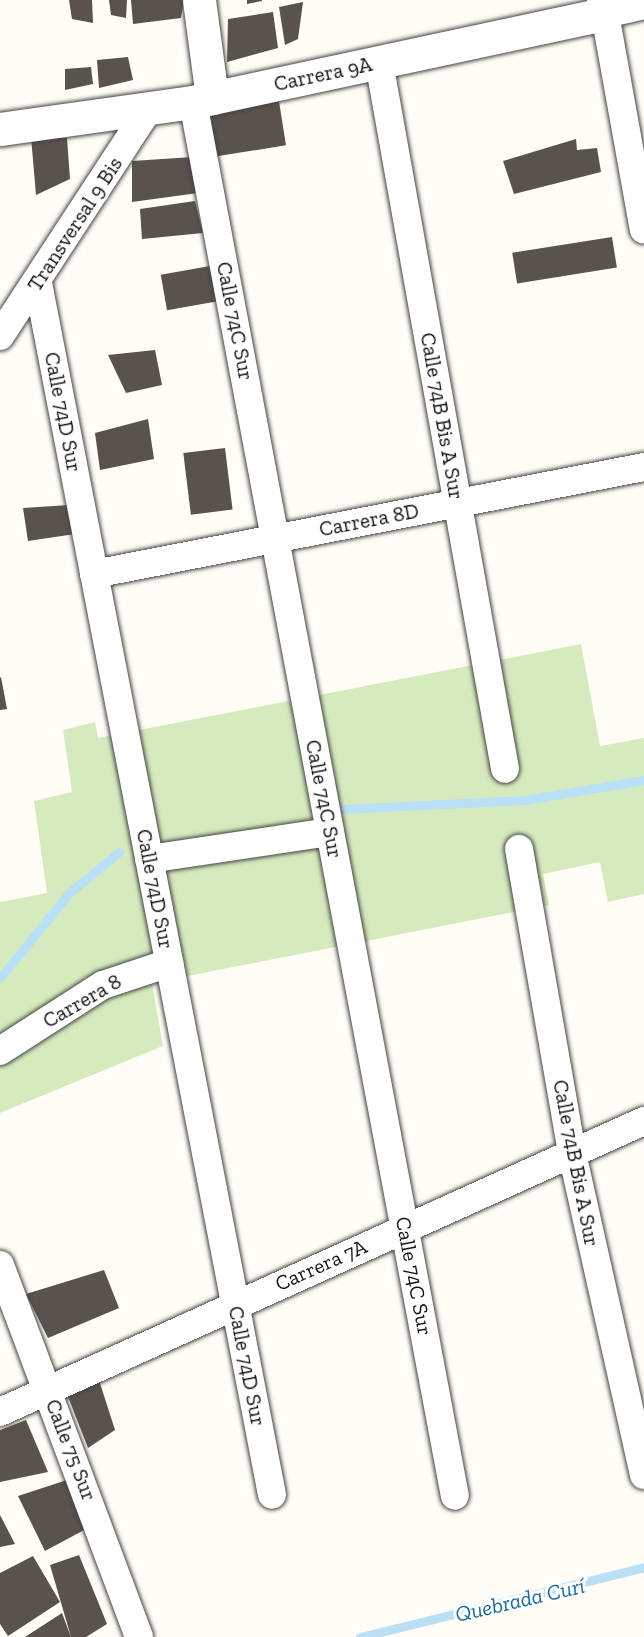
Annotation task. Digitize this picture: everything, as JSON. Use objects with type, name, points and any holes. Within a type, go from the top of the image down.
[{"type":"street","name":"Calle 74C Sur","points":[[199,0],[203,100],[275,538],[455,1496]]},
{"type":"street","name":"Carrera 9A","points":[[0,129],[148,110],[203,100],[379,62],[604,7],[644,5]]},
{"type":"street","points":[[604,7],[644,230]]},
{"type":"street","name":"Calle 74B Bis A Sur","points":[[379,62],[505,769]]},
{"type":"street","name":"Transversal 9 Bis","points":[[0,336],[38,283],[148,110]]},
{"type":"street","name":"Calle 74D Sur","points":[[38,283],[272,1496]]},
{"type":"street","name":"Carrera 8D","points":[[94,574],[644,467]]},
{"type":"street","points":[[149,859],[330,832]]},
{"type":"street","name":"Calle 74B Bis A Sur","points":[[519,849],[572,1153],[644,1474]]},
{"type":"street","name":"Carrera 8","points":[[0,1051],[103,985],[169,963]]},
{"type":"street","name":"Carrera 7A","points":[[0,1412],[644,1121]]},
{"type":"street","name":"Calle 75 Sur","points":[[0,1265],[140,1636]]},
{"type":"green space","points":[[581,644],[600,746],[644,738],[644,894],[608,902],[600,862],[543,874],[549,905],[152,983],[163,1046],[0,1113],[0,902],[47,893],[34,801],[72,792],[63,730],[95,722],[98,738]]},
{"type":"building","points":[[69,0],[92,0],[93,23],[72,19]]},
{"type":"building","points":[[109,0],[127,0],[126,18],[111,15]]},
{"type":"building","points":[[131,0],[184,0],[181,18],[133,24]]},
{"type":"building","points":[[247,0],[262,0],[262,1],[247,4]]},
{"type":"building","points":[[303,2],[298,39],[285,45],[279,7]]},
{"type":"building","points":[[273,12],[278,48],[227,62],[228,19]]},
{"type":"building","points":[[128,57],[133,80],[99,88],[97,60]]},
{"type":"building","points":[[91,67],[93,84],[65,90],[65,69]]},
{"type":"building","points":[[278,95],[286,145],[214,157],[206,106]]},
{"type":"building","points":[[31,137],[67,138],[70,179],[36,195]]},
{"type":"building","points":[[576,139],[577,150],[597,148],[601,172],[514,194],[503,161]]},
{"type":"building","points":[[193,157],[198,193],[132,202],[132,161]]},
{"type":"building","points":[[195,201],[203,233],[142,239],[140,209]]},
{"type":"building","points":[[612,237],[617,268],[517,283],[512,253]]},
{"type":"building","points":[[210,266],[216,301],[167,310],[161,275]]},
{"type":"building","points":[[155,350],[162,385],[126,393],[108,355]]},
{"type":"building","points":[[148,419],[154,459],[100,470],[95,433]]},
{"type":"building","points":[[225,448],[233,510],[191,515],[183,453]]},
{"type":"building","points":[[69,505],[75,534],[28,541],[23,508]]},
{"type":"building","points":[[0,678],[7,709],[0,710]]},
{"type":"building","points":[[104,1270],[119,1308],[48,1338],[26,1294]]},
{"type":"building","points":[[98,1377],[115,1430],[88,1448],[67,1394]]},
{"type":"building","points":[[26,1420],[48,1472],[0,1482],[0,1430]]},
{"type":"building","points":[[67,1480],[86,1529],[45,1551],[18,1496]]},
{"type":"building","points":[[0,1515],[15,1544],[0,1547]]},
{"type":"building","points":[[79,1555],[107,1624],[86,1637],[71,1637],[50,1565]]},
{"type":"building","points":[[33,1556],[60,1602],[8,1636],[0,1624],[0,1573]]},
{"type":"building","points":[[62,1613],[71,1637],[25,1637]]},
{"type":"waterway","points":[[343,809],[525,800],[644,780]]},
{"type":"waterway","points":[[0,978],[69,893],[119,852]]},
{"type":"waterway","name":"Quebrada Curí","points":[[360,1637],[644,1567]]}]
